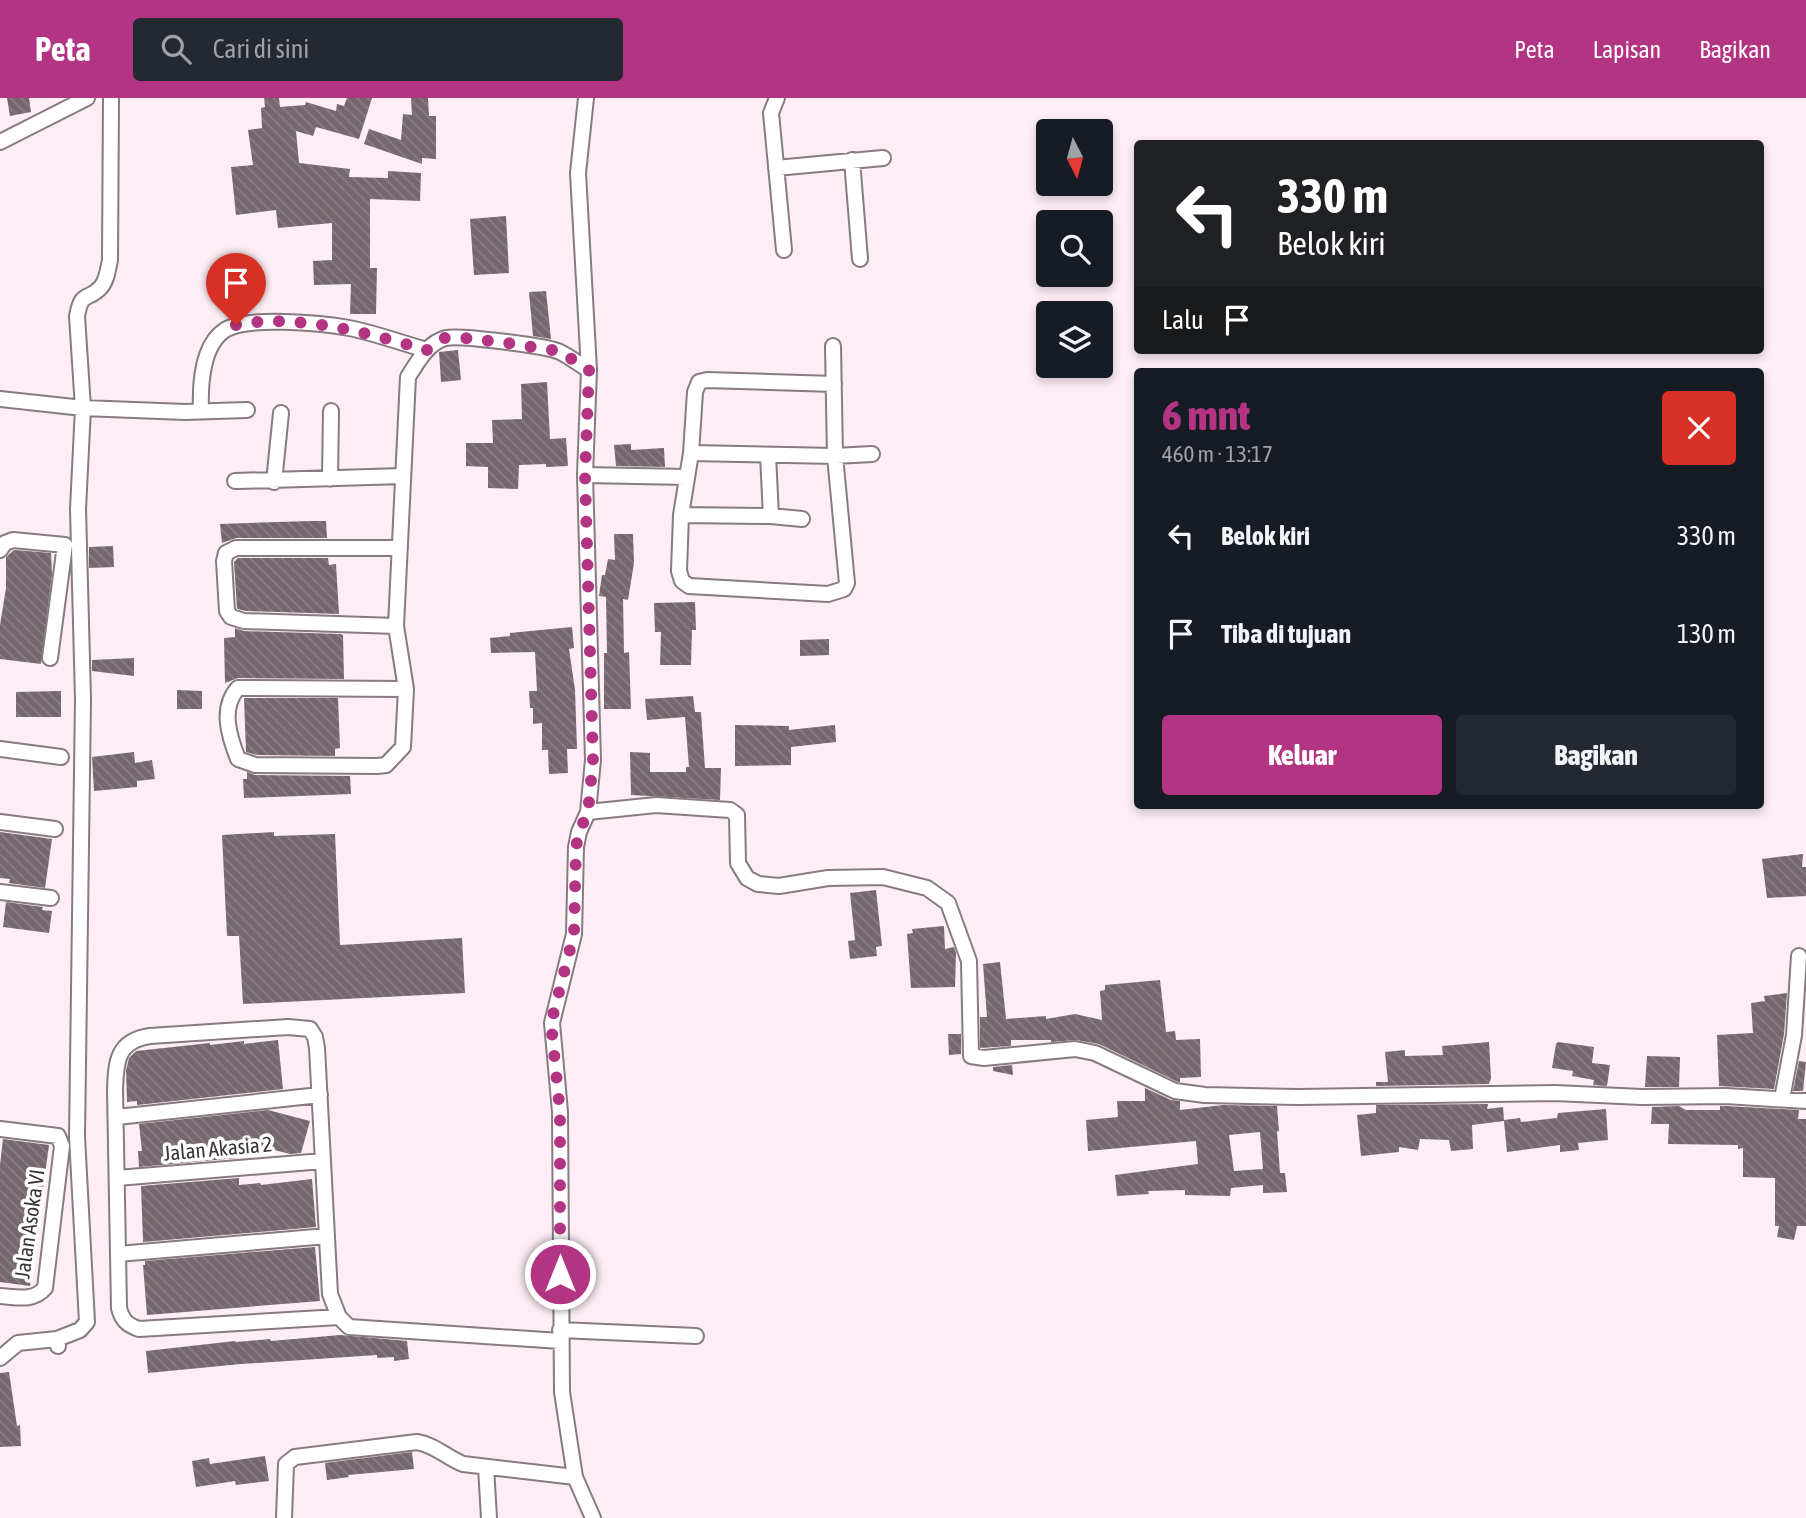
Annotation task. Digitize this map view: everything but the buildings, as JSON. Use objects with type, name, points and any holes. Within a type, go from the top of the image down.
[{"type":"street","points":[[0,142],[86,98]]},
{"type":"street","points":[[0,1358],[18,1343],[58,1343],[80,1330],[87,1322],[77,1137],[83,699],[78,509],[83,408],[77,316],[84,296],[100,289],[107,276],[110,260],[111,98]]},
{"type":"street","points":[[586,98],[578,173],[589,370],[585,475],[593,760],[588,812],[576,847],[574,934],[551,1023],[560,1112],[562,1392],[575,1477],[593,1518]]},
{"type":"street","points":[[777,98],[771,113],[784,250]]},
{"type":"street","points":[[776,168],[883,158]]},
{"type":"street","points":[[852,160],[860,259]]},
{"type":"street","points":[[201,410],[200,391],[210,350],[223,331],[236,325],[257,321],[349,328],[427,350]]},
{"type":"street","points":[[405,689],[238,688],[229,698],[227,712],[232,743],[238,759],[256,765],[386,765],[403,747],[405,689],[396,626],[408,377],[427,350],[444,338],[507,343],[559,351],[589,370]]},
{"type":"street","points":[[833,346],[834,384],[835,456],[847,583],[844,589],[828,594],[689,586],[682,581],[679,571],[681,515],[691,453],[695,392],[699,382],[707,380],[834,384]]},
{"type":"street","points":[[0,399],[83,408],[185,412],[247,410]]},
{"type":"street","points":[[330,479],[331,411]]},
{"type":"street","points":[[274,482],[281,413]]},
{"type":"street","points":[[691,453],[835,456],[872,454]]},
{"type":"street","points":[[768,455],[771,516]]},
{"type":"street","points":[[585,475],[687,477]]},
{"type":"street","points":[[235,481],[274,482],[403,476]]},
{"type":"street","points":[[681,515],[802,519]]},
{"type":"street","points":[[0,550],[5,543],[13,540],[65,545],[50,658]]},
{"type":"street","points":[[396,626],[244,621],[232,617],[227,611],[224,561],[226,553],[236,548],[400,548]]},
{"type":"street","points":[[0,749],[61,757]]},
{"type":"street","points":[[588,812],[656,805],[730,810],[737,815],[738,863],[747,878],[758,884],[779,886],[828,878],[883,877],[927,888],[951,908],[969,961],[971,1056],[984,1058],[1075,1049],[1095,1053],[1175,1091],[1205,1095],[1299,1097],[1555,1093],[1642,1097],[1726,1096],[1806,1101]]},
{"type":"street","points":[[0,821],[55,830]]},
{"type":"street","points":[[0,891],[51,898]]},
{"type":"street","points":[[1782,1100],[1794,1035],[1799,956]]},
{"type":"street","points":[[339,1317],[139,1329],[126,1323],[119,1308],[116,1064],[125,1046],[136,1039],[150,1037],[298,1027],[310,1029],[317,1048],[330,1294],[339,1317],[349,1327],[560,1336],[696,1336]]},
{"type":"street","points":[[117,1117],[320,1096]]},
{"type":"street","name":"Jalan Asoka VI","points":[[0,1129],[58,1136],[62,1146],[44,1288],[27,1298],[0,1296]]},
{"type":"street","name":"Jalan Akasia 2","points":[[117,1178],[323,1161]]},
{"type":"street","points":[[118,1254],[327,1236]]},
{"type":"street","points":[[284,1518],[284,1474],[286,1464],[295,1457],[417,1442],[433,1445],[446,1457],[463,1464],[575,1477]]},
{"type":"street","points":[[485,1467],[489,1518]]},
{"type":"route","points":[[236,325],[257,321],[349,328],[427,350],[444,338],[507,343],[559,351],[589,370],[585,475],[593,760],[588,812],[576,847],[574,934],[551,1023],[560,1112],[560,1274]]}]
